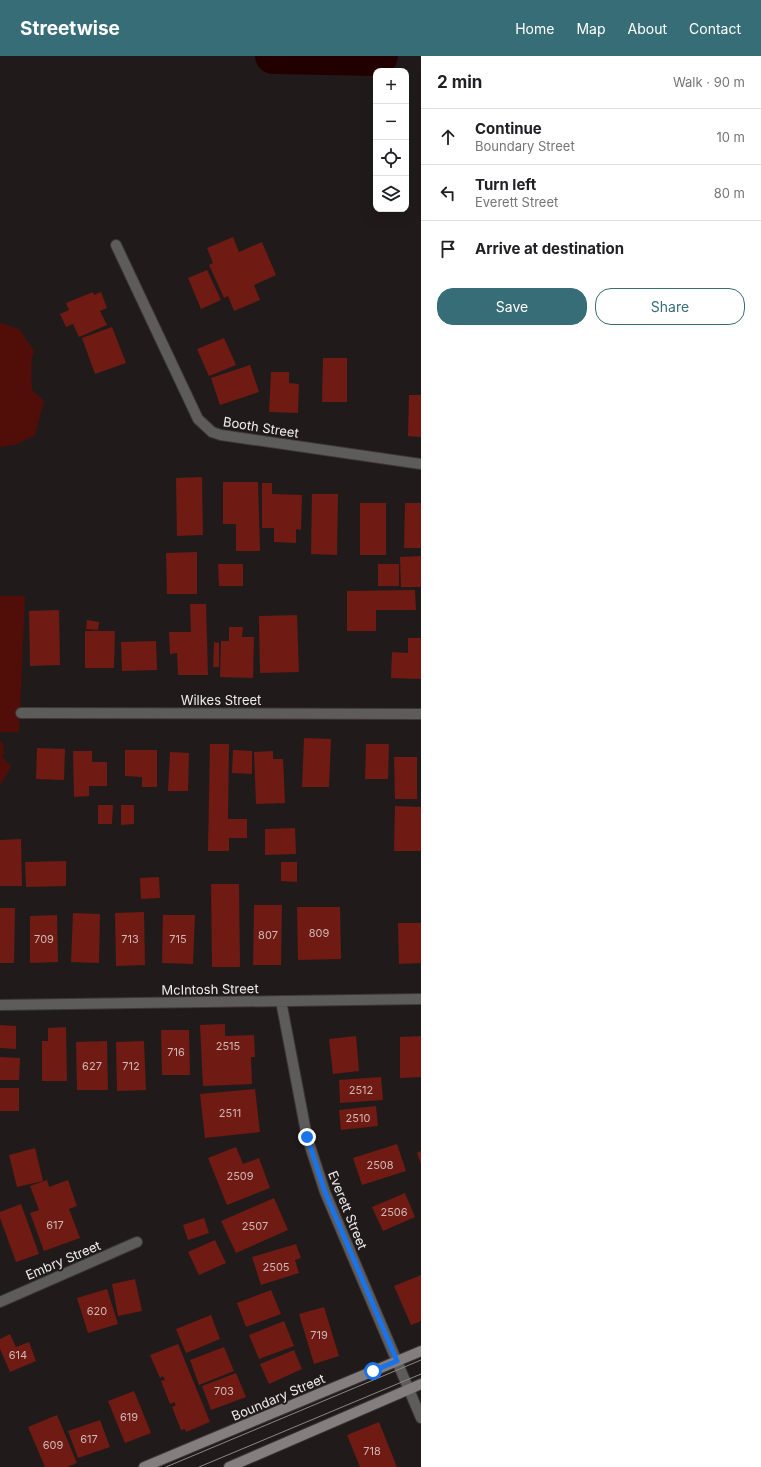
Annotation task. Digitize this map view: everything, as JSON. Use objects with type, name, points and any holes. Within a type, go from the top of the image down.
[{"type":"main road","name":"Boundary Street","points":[[144,1467],[421,1351]]},
{"type":"main road","points":[[229,1467],[421,1384]]},
{"type":"street","name":"Booth Street","points":[[116,245],[198,419],[212,432],[221,435],[421,464]]},
{"type":"street","name":"Wilkes Street","points":[[21,713],[421,714]]},
{"type":"street","name":"McIntosh Street","points":[[0,1005],[421,999]]},
{"type":"street","name":"Everett Street","points":[[281,1001],[307,1137],[325,1192],[421,1418]]},
{"type":"street","name":"Embry Street","points":[[0,1302],[137,1242]]},
{"type":"shaded area","points":[[0,323],[19,329],[34,351],[31,364],[32,390],[44,401],[35,435],[15,445],[0,447]]},
{"type":"shaded area","points":[[0,596],[25,596],[19,732],[0,732]]},
{"type":"shaded area","points":[[0,741],[3,744],[4,752],[2,757],[11,766],[0,786]]},
{"type":"building","points":[[233,237],[239,252],[262,242],[276,275],[254,285],[260,300],[234,311],[228,296],[224,298],[209,265],[213,263],[207,248]]},
{"type":"building","points":[[207,270],[221,300],[201,309],[188,278]]},
{"type":"building","points":[[93,292],[94,295],[101,292],[107,308],[100,311],[107,325],[79,337],[73,324],[66,327],[60,314],[69,310],[66,303]]},
{"type":"building","points":[[112,327],[126,363],[95,374],[82,338]]},
{"type":"building","points":[[224,338],[236,365],[209,376],[197,349]]},
{"type":"building","points":[[323,358],[347,358],[347,402],[322,402]]},
{"type":"building","points":[[250,365],[259,392],[220,405],[211,378]]},
{"type":"building","points":[[271,372],[289,372],[289,383],[299,384],[298,413],[269,412]]},
{"type":"building","points":[[409,395],[421,395],[421,437],[408,436]]},
{"type":"building","points":[[202,477],[203,535],[177,536],[176,478]]},
{"type":"building","points":[[223,482],[258,482],[260,551],[236,551],[236,524],[223,524]]},
{"type":"building","points":[[262,483],[272,483],[272,494],[302,495],[301,530],[296,529],[296,543],[274,542],[274,528],[262,528]]},
{"type":"building","points":[[312,494],[338,494],[337,555],[311,554]]},
{"type":"building","points":[[360,503],[386,503],[386,555],[360,555]]},
{"type":"building","points":[[405,503],[421,503],[421,548],[404,548]]},
{"type":"building","points":[[197,552],[197,594],[167,594],[166,553]]},
{"type":"building","points":[[421,556],[421,587],[401,587],[400,557]]},
{"type":"building","points":[[218,564],[243,564],[243,586],[219,586]]},
{"type":"building","points":[[378,564],[399,564],[399,586],[378,586]]},
{"type":"building","points":[[415,590],[416,610],[376,610],[376,631],[347,631],[347,591]]},
{"type":"building","points":[[190,604],[206,604],[208,675],[178,675],[177,653],[170,654],[169,632],[191,632]]},
{"type":"building","points":[[59,610],[60,665],[30,666],[29,611]]},
{"type":"building","points":[[297,615],[299,672],[260,673],[259,616]]},
{"type":"building","points":[[87,620],[99,622],[98,630],[86,629]]},
{"type":"building","points":[[229,627],[243,627],[242,637],[254,637],[253,678],[220,677],[221,641],[229,641]]},
{"type":"building","points":[[85,631],[115,631],[114,668],[85,668]]},
{"type":"building","points":[[408,638],[421,638],[421,679],[391,678],[392,652],[408,653]]},
{"type":"building","points":[[156,641],[157,670],[122,671],[121,642]]},
{"type":"building","points":[[214,642],[219,643],[219,667],[213,667]]},
{"type":"building","points":[[304,738],[331,739],[329,787],[302,787]]},
{"type":"building","points":[[210,744],[229,744],[228,819],[247,819],[247,838],[229,838],[229,851],[208,851]]},
{"type":"building","points":[[366,744],[389,744],[388,779],[365,779]]},
{"type":"building","points":[[37,748],[65,749],[64,780],[36,779]]},
{"type":"building","points":[[125,750],[157,750],[157,787],[142,787],[142,777],[125,776]]},
{"type":"building","points":[[233,750],[252,751],[252,774],[232,773]]},
{"type":"building","points":[[73,751],[92,751],[92,762],[107,762],[107,786],[89,786],[89,796],[74,797]]},
{"type":"building","points":[[273,751],[273,759],[283,759],[285,803],[256,804],[254,752]]},
{"type":"building","points":[[170,752],[189,753],[188,791],[168,791]]},
{"type":"building","points":[[394,757],[417,757],[417,799],[395,799]]},
{"type":"building","points":[[98,805],[113,805],[112,824],[98,824]]},
{"type":"building","points":[[121,805],[134,805],[134,824],[121,825]]},
{"type":"building","points":[[395,806],[421,807],[421,851],[394,851]]},
{"type":"building","points":[[295,828],[296,854],[265,855],[265,829]]},
{"type":"building","points":[[21,839],[22,886],[0,886],[0,840]]},
{"type":"building","points":[[66,861],[66,886],[26,887],[25,862]]},
{"type":"building","points":[[281,862],[297,862],[297,882],[281,881]]},
{"type":"building","points":[[159,877],[160,898],[141,899],[140,878]]},
{"type":"building","points":[[211,884],[239,884],[240,967],[212,967]]},
{"type":"building","points":[[254,905],[282,905],[281,965],[253,965]]},
{"type":"building","points":[[297,907],[340,907],[341,959],[298,960]]},
{"type":"building","points":[[0,908],[15,908],[14,963],[0,963]]},
{"type":"building","points":[[144,912],[145,965],[116,966],[115,913]]},
{"type":"building","points":[[73,913],[100,914],[99,963],[71,962]]},
{"type":"building","points":[[57,915],[58,962],[30,963],[30,916]]},
{"type":"building","points":[[163,915],[195,915],[193,964],[162,963]]},
{"type":"building","points":[[398,923],[421,923],[421,963],[399,964]]},
{"type":"building","points":[[225,1024],[225,1036],[254,1035],[255,1057],[251,1057],[252,1084],[203,1086],[200,1025]]},
{"type":"building","points":[[0,1025],[16,1026],[16,1049],[0,1048]]},
{"type":"building","points":[[66,1027],[67,1081],[42,1081],[42,1041],[48,1041],[48,1028]]},
{"type":"building","points":[[161,1030],[189,1030],[190,1075],[162,1075]]},
{"type":"building","points":[[356,1036],[359,1071],[333,1074],[329,1039]]},
{"type":"building","points":[[421,1036],[421,1077],[400,1078],[400,1037]]},
{"type":"building","points":[[107,1041],[108,1090],[77,1090],[76,1042]]},
{"type":"building","points":[[144,1041],[146,1090],[117,1091],[116,1042]]},
{"type":"building","points":[[0,1057],[20,1058],[19,1080],[0,1080]]},
{"type":"building","points":[[381,1077],[383,1100],[340,1103],[339,1080]]},
{"type":"building","points":[[0,1088],[19,1088],[19,1111],[0,1111]]},
{"type":"building","points":[[255,1089],[260,1132],[205,1138],[200,1094]]},
{"type":"building","points":[[376,1106],[378,1126],[341,1130],[339,1110]]},
{"type":"building","points":[[397,1144],[406,1171],[362,1185],[353,1158]]},
{"type":"building","points":[[236,1147],[243,1164],[259,1158],[270,1188],[227,1205],[208,1158]]},
{"type":"building","points":[[35,1148],[43,1181],[17,1187],[9,1155]]},
{"type":"building","points":[[421,1151],[421,1164],[417,1153]]},
{"type":"building","points":[[47,1180],[49,1187],[68,1180],[77,1206],[69,1209],[80,1238],[44,1251],[30,1213],[39,1210],[30,1186]]},
{"type":"building","points":[[405,1193],[415,1217],[383,1231],[372,1207]]},
{"type":"building","points":[[274,1198],[288,1230],[236,1253],[221,1221]]},
{"type":"building","points":[[21,1204],[39,1254],[16,1262],[0,1218],[0,1212]]},
{"type":"building","points":[[204,1218],[209,1233],[188,1240],[183,1225]]},
{"type":"building","points":[[215,1240],[226,1263],[199,1275],[188,1252]]},
{"type":"building","points":[[296,1244],[301,1258],[295,1260],[299,1273],[261,1285],[252,1257]]},
{"type":"building","points":[[421,1275],[421,1321],[411,1325],[394,1286]]},
{"type":"building","points":[[135,1279],[142,1311],[118,1316],[112,1284]]},
{"type":"building","points":[[107,1289],[118,1324],[88,1333],[77,1298]]},
{"type":"building","points":[[271,1290],[281,1314],[246,1327],[237,1303]]},
{"type":"building","points":[[324,1307],[339,1356],[314,1364],[299,1314]]},
{"type":"building","points":[[211,1315],[220,1339],[186,1353],[176,1329]]},
{"type":"building","points":[[284,1321],[294,1346],[259,1359],[249,1335]]},
{"type":"building","points":[[10,1334],[16,1347],[29,1342],[36,1361],[10,1372],[0,1349],[0,1339]]},
{"type":"building","points":[[178,1344],[210,1422],[186,1432],[185,1429],[181,1430],[172,1407],[176,1405],[174,1402],[170,1404],[161,1381],[165,1380],[163,1376],[160,1378],[150,1355]]},
{"type":"building","points":[[224,1347],[234,1371],[199,1385],[190,1360]]},
{"type":"building","points":[[294,1350],[302,1369],[269,1384],[260,1364]]},
{"type":"building","points":[[236,1373],[246,1397],[211,1410],[202,1386]]},
{"type":"building","points":[[134,1391],[151,1433],[125,1443],[108,1401]]},
{"type":"building","points":[[57,1415],[77,1463],[67,1467],[45,1467],[28,1427]]},
{"type":"building","points":[[100,1420],[110,1447],[78,1458],[68,1431]]},
{"type":"building","points":[[379,1422],[397,1467],[360,1467],[347,1435]]},
{"type":"waterway","points":[[273,56],[376,58],[380,56]]},
{"type":"tram line","points":[[166,1467],[421,1360]]},
{"type":"tram line","points":[[199,1467],[421,1374]]},
{"type":"route","points":[[307,1137],[325,1192],[397,1361],[373,1371]]}]
